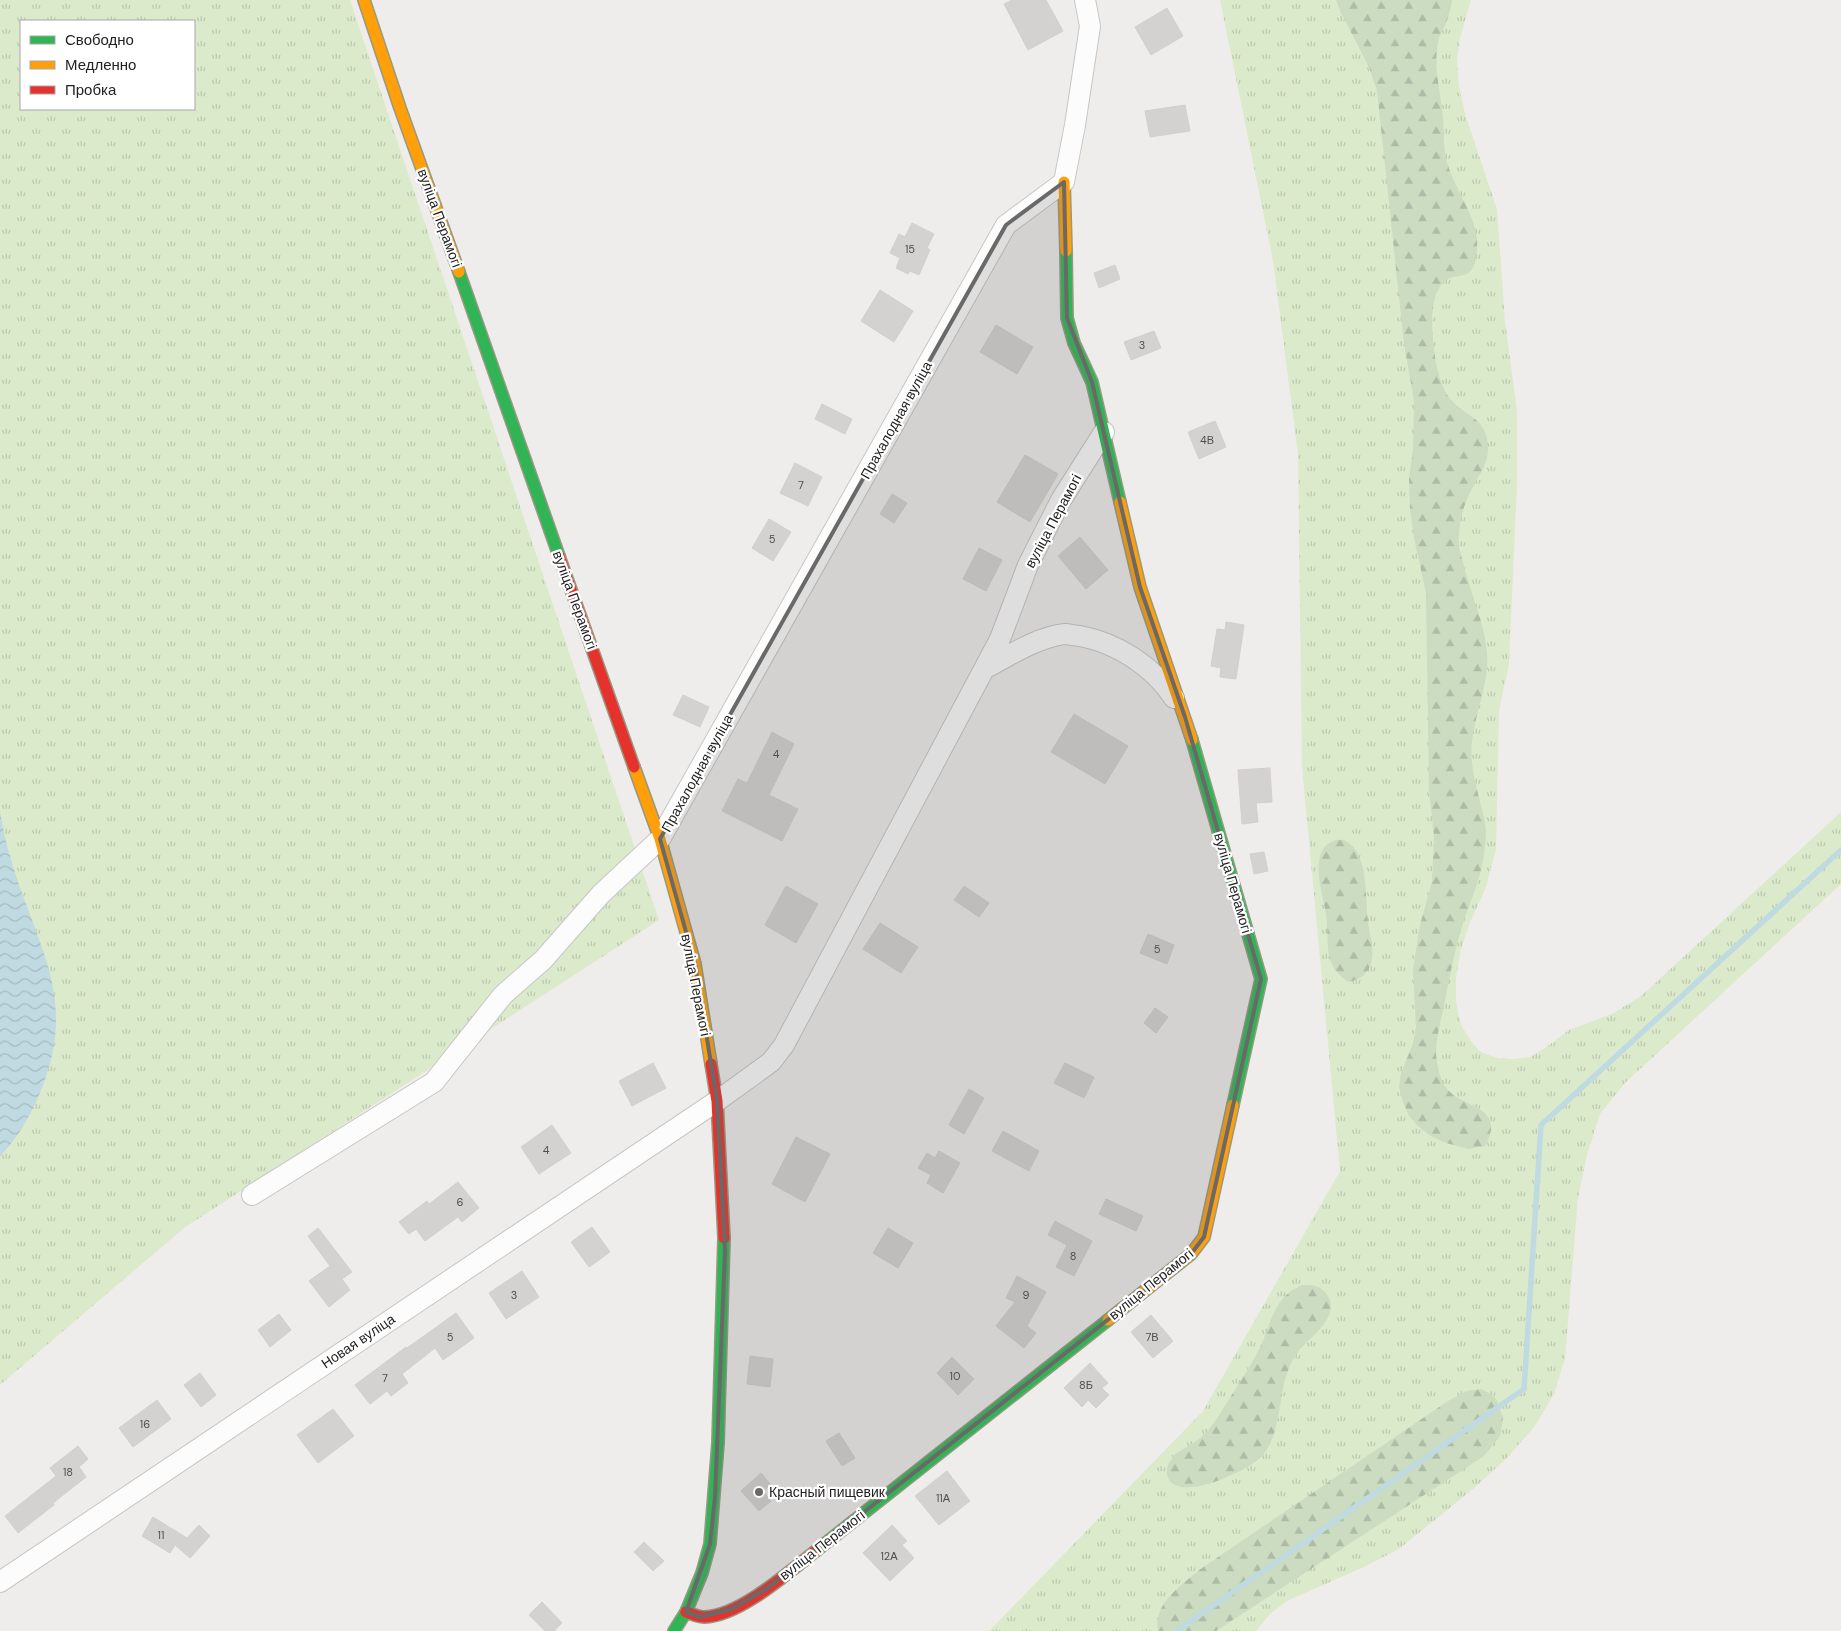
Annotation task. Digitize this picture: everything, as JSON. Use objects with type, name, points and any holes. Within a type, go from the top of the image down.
[{"type":"street","name":"вуліца Перамогі","points":[[364,0],[400,108],[660,838],[695,964],[717,1101],[725,1251],[715,1497],[710,1544],[702,1573],[686,1612],[674,1631]]},
{"type":"street","points":[[1064,182],[1090,26],[1085,0]]},
{"type":"street","name":"вуліца Перамогі","points":[[686,1612],[700,1617],[713,1615],[732,1609],[768,1588],[1191,1254],[1204,1237],[1261,978],[1185,717],[1140,587],[1092,382],[1074,343],[1067,318],[1064,182]]},
{"type":"street","name":"Прахалодная вуліца","points":[[252,1195],[434,1082],[503,996],[543,960],[601,894],[660,838],[1006,225],[1064,182]]},
{"type":"street","name":"вуліца Перамогі","points":[[717,1101],[771,1062],[784,1045],[1000,639],[1028,565],[1044,532],[1061,500],[1104,432]]},
{"type":"street","name":"вуліца Перамогі","points":[[984,669],[1040,641],[1066,634],[1090,638],[1125,652],[1150,670],[1168,689],[1185,717]]},
{"type":"street","name":"Новая вуліца","points":[[0,1582],[717,1101]]},
{"type":"highlighted area","points":[[1064,182],[1067,318],[1092,382],[1140,587],[1185,717],[1261,979],[1204,1237],[1191,1254],[768,1588],[732,1609],[700,1617],[686,1612],[710,1544],[715,1497],[725,1251],[717,1101],[695,964],[660,839],[1006,225]]},
{"type":"green space","points":[[0,0],[350,0],[659,920],[184,1228],[0,1385]]},
{"type":"green space","points":[[1220,0],[1471,0],[1460,38],[1457,61],[1459,86],[1465,114],[1497,209],[1505,321],[1517,411],[1517,484],[1509,664],[1499,711],[1496,849],[1486,887],[1469,925],[1461,949],[1456,978],[1458,1013],[1462,1027],[1471,1041],[1481,1052],[1497,1058],[1530,1057],[1569,1030],[1614,1013],[1641,996],[1841,812],[1841,884],[1626,1082],[1600,1114],[1587,1155],[1578,1198],[1565,1359],[1554,1394],[1535,1426],[1508,1457],[1473,1489],[1399,1549],[1364,1567],[1287,1601],[1270,1614],[1256,1631],[989,1631],[1203,1411],[1340,1171],[1302,767],[1298,454],[1273,261]]},
{"type":"green space","points":[[1336,0],[1452,0],[1447,21],[1439,38],[1436,58],[1443,118],[1444,146],[1450,172],[1475,227],[1477,249],[1473,269],[1464,275],[1447,280],[1437,291],[1432,322],[1436,363],[1444,389],[1459,408],[1477,421],[1485,432],[1487,440],[1486,461],[1464,506],[1459,537],[1460,552],[1483,629],[1487,652],[1485,680],[1472,748],[1473,771],[1486,830],[1483,863],[1455,952],[1439,1029],[1436,1054],[1438,1068],[1447,1089],[1454,1096],[1481,1110],[1491,1123],[1490,1133],[1485,1146],[1469,1149],[1446,1143],[1429,1135],[1417,1125],[1409,1116],[1399,1086],[1401,1073],[1412,1046],[1416,1029],[1413,969],[1420,925],[1432,881],[1434,836],[1429,791],[1426,593],[1410,509],[1409,479],[1413,449],[1414,401],[1404,344],[1377,91],[1369,67]]},
{"type":"green space","points":[[1335,840],[1345,840],[1353,847],[1359,855],[1365,877],[1372,959],[1367,972],[1349,982],[1340,975],[1330,960],[1326,915],[1319,871],[1321,853],[1325,846]]},
{"type":"green space","points":[[1302,1285],[1314,1286],[1323,1290],[1331,1303],[1330,1311],[1323,1325],[1300,1349],[1291,1363],[1285,1379],[1273,1438],[1267,1449],[1253,1464],[1230,1476],[1202,1486],[1178,1486],[1170,1481],[1167,1470],[1171,1459],[1198,1440],[1214,1423],[1253,1360],[1279,1303],[1294,1289]]},
{"type":"green space","points":[[1482,1389],[1496,1398],[1503,1418],[1500,1436],[1484,1456],[1216,1631],[1158,1631],[1160,1612],[1164,1604],[1177,1589],[1199,1570],[1448,1401],[1466,1391]]},
{"type":"water","points":[[0,812],[12,865],[46,959],[56,1007],[56,1032],[51,1058],[42,1088],[34,1106],[13,1141],[0,1156]]},
{"type":"building","points":[[1012,0],[1046,0],[1063,31],[1028,50],[1004,4]]},
{"type":"building","points":[[1167,8],[1183,36],[1151,55],[1135,27]]},
{"type":"building","points":[[1185,105],[1190,131],[1150,137],[1145,111]]},
{"type":"building","points":[[912,223],[934,234],[927,248],[930,250],[919,275],[910,271],[908,274],[896,268],[900,258],[890,253],[899,234],[905,237]]},
{"type":"building","points":[[1115,265],[1120,279],[1099,288],[1094,273]]},
{"type":"building","points":[[880,290],[913,311],[894,342],[861,321]]},
{"type":"building","points":[[996,325],[1033,347],[1017,374],[980,352]]},
{"type":"building","points":[[1154,331],[1161,348],[1131,360],[1124,342]]},
{"type":"building","points":[[822,404],[852,419],[845,434],[815,419]]},
{"type":"building","points":[[1215,421],[1226,447],[1199,459],[1188,432]]},
{"type":"building","points":[[1025,455],[1058,474],[1030,522],[997,502]]},
{"type":"building","points":[[795,463],[822,477],[808,506],[780,493]]},
{"type":"building","points":[[892,494],[907,503],[894,523],[880,514]]},
{"type":"building","points":[[769,519],[791,532],[773,561],[752,548]]},
{"type":"building","points":[[1080,537],[1108,570],[1086,589],[1058,556]]},
{"type":"building","points":[[979,548],[1002,560],[986,591],[963,579]]},
{"type":"building","points":[[1226,622],[1244,625],[1236,679],[1220,677],[1221,668],[1211,666],[1217,629],[1225,630]]},
{"type":"building","points":[[683,695],[709,707],[700,727],[673,715]]},
{"type":"building","points":[[1074,714],[1128,746],[1105,784],[1051,752]]},
{"type":"building","points":[[772,732],[794,744],[769,795],[798,809],[782,841],[722,811],[738,779],[747,783]]},
{"type":"building","points":[[1270,768],[1272,802],[1256,803],[1258,822],[1242,824],[1238,770]]},
{"type":"building","points":[[1264,852],[1268,871],[1254,874],[1250,854]]},
{"type":"building","points":[[786,886],[818,904],[796,943],[765,925]]},
{"type":"building","points":[[964,886],[989,903],[979,917],[954,900]]},
{"type":"building","points":[[880,923],[918,947],[901,973],[863,949]]},
{"type":"building","points":[[1148,934],[1174,945],[1167,964],[1140,953]]},
{"type":"building","points":[[1155,1008],[1168,1017],[1156,1033],[1144,1023]]},
{"type":"building","points":[[653,1063],[666,1088],[632,1106],[619,1081]]},
{"type":"building","points":[[1065,1063],[1094,1077],[1084,1098],[1054,1083]]},
{"type":"building","points":[[969,1089],[984,1098],[964,1134],[949,1125]]},
{"type":"building","points":[[552,1125],[571,1153],[539,1174],[521,1147]]},
{"type":"building","points":[[1003,1131],[1039,1151],[1029,1171],[992,1151]]},
{"type":"building","points":[[796,1137],[830,1154],[805,1202],[772,1184]]},
{"type":"building","points":[[939,1151],[960,1163],[943,1193],[927,1183],[931,1175],[918,1168],[927,1153],[935,1158]]},
{"type":"building","points":[[458,1182],[479,1208],[462,1222],[458,1217],[425,1241],[416,1229],[409,1234],[399,1222],[427,1201],[429,1204]]},
{"type":"building","points":[[1106,1199],[1143,1216],[1136,1231],[1099,1214]]},
{"type":"building","points":[[1055,1221],[1092,1241],[1074,1276],[1056,1267],[1067,1245],[1048,1235]]},
{"type":"building","points":[[592,1227],[610,1252],[589,1267],[571,1242]]},
{"type":"building","points":[[318,1228],[352,1272],[342,1279],[350,1290],[329,1307],[309,1281],[330,1266],[308,1236]]},
{"type":"building","points":[[888,1228],[913,1243],[898,1268],[873,1253]]},
{"type":"building","points":[[522,1271],[539,1297],[506,1319],[489,1293]]},
{"type":"building","points":[[1017,1276],[1046,1292],[1027,1326],[1036,1333],[1024,1348],[996,1326],[1015,1302],[1006,1298]]},
{"type":"building","points":[[456,1313],[474,1338],[443,1360],[435,1348],[402,1374],[408,1383],[391,1396],[387,1391],[370,1404],[355,1385]]},
{"type":"building","points":[[279,1314],[291,1330],[270,1347],[258,1330]]},
{"type":"building","points":[[1151,1315],[1173,1341],[1153,1358],[1131,1332]]},
{"type":"building","points":[[750,1356],[773,1359],[770,1387],[747,1384]]},
{"type":"building","points":[[952,1357],[974,1379],[958,1395],[937,1373]]},
{"type":"building","points":[[1090,1363],[1108,1383],[1102,1388],[1109,1395],[1096,1408],[1088,1400],[1082,1407],[1064,1388]]},
{"type":"building","points":[[200,1373],[216,1395],[201,1407],[184,1385]]},
{"type":"building","points":[[157,1400],[171,1419],[133,1447],[119,1428]]},
{"type":"building","points":[[333,1409],[354,1436],[318,1463],[297,1435]]},
{"type":"building","points":[[839,1433],[855,1458],[842,1466],[826,1441]]},
{"type":"building","points":[[78,1446],[88,1459],[79,1467],[86,1477],[18,1533],[5,1516],[56,1476],[50,1468]]},
{"type":"building","points":[[947,1471],[970,1501],[939,1525],[915,1496]]},
{"type":"building","points":[[761,1473],[771,1485],[763,1491],[771,1501],[759,1511],[741,1491]]},
{"type":"building","points":[[153,1517],[187,1538],[199,1525],[210,1536],[190,1558],[175,1545],[170,1553],[142,1536]]},
{"type":"building","points":[[892,1525],[907,1541],[902,1545],[914,1558],[890,1581],[863,1553]]},
{"type":"building","points":[[644,1542],[664,1561],[653,1571],[634,1552]]},
{"type":"building","points":[[542,1602],[562,1623],[554,1631],[545,1631],[529,1615]]},
{"type":"waterway","points":[[1177,1631],[1524,1389],[1541,1125],[1841,850]]},
{"type":"traffic: fast","points":[[1066,251],[1067,318],[1074,343],[1092,382],[1120,502]]},
{"type":"traffic: fast","points":[[459,272],[559,556]]},
{"type":"traffic: fast","points":[[1192,740],[1261,979],[1233,1105]]},
{"type":"traffic: fast","points":[[674,1631],[686,1612],[702,1573],[710,1544],[718,1443],[724,1238]]},
{"type":"traffic: fast","points":[[817,1550],[1108,1320]]},
{"type":"traffic: slow","points":[[364,0],[400,108],[459,272]]},
{"type":"traffic: slow","points":[[1064,182],[1066,251]]},
{"type":"traffic: slow","points":[[1120,502],[1140,587],[1192,740]]},
{"type":"traffic: slow","points":[[634,767],[660,839],[695,964],[711,1064]]},
{"type":"traffic: slow","points":[[1108,1320],[1191,1254],[1204,1237],[1233,1105]]},
{"type":"traffic: jam","points":[[559,556],[634,767]]},
{"type":"traffic: jam","points":[[711,1064],[717,1101],[724,1238]]},
{"type":"traffic: jam","points":[[686,1612],[705,1617],[719,1615],[733,1609],[764,1591],[817,1550]]},
{"type":"place","name":"Красный пищевик","points":[[759,1492]]}]
